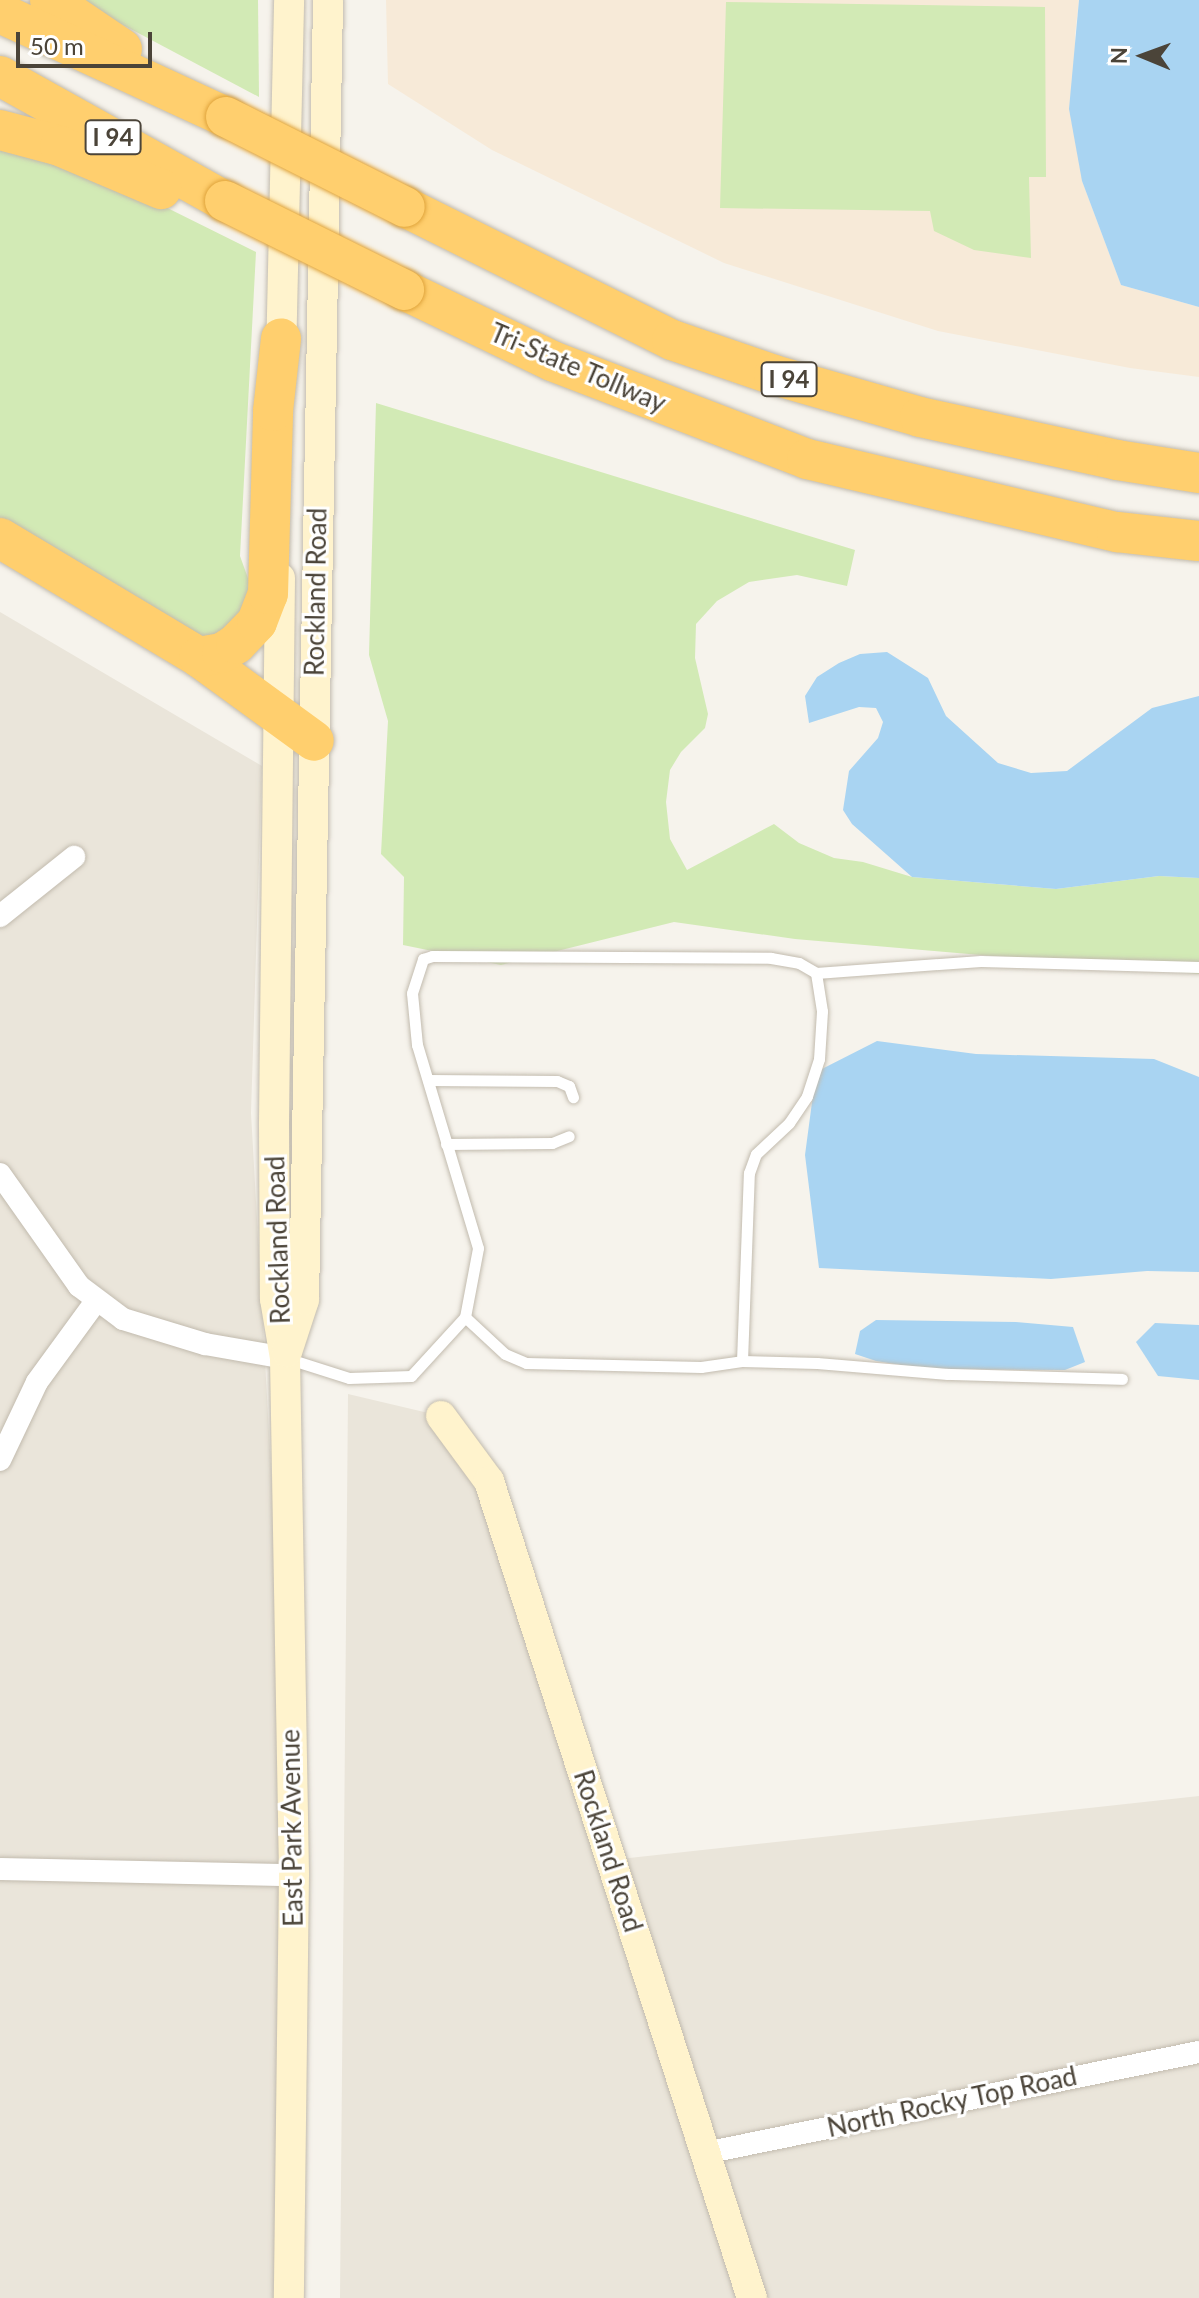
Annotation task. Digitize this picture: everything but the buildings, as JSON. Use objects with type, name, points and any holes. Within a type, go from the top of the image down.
[{"type":"highway","points":[[50,0],[211,110]]},
{"type":"highway","name":"I 94","points":[[0,13],[211,110],[672,340],[774,375],[920,417],[1117,460],[1199,473]]},
{"type":"highway","name":"Tri-State Tollway","points":[[0,76],[225,201],[552,361],[807,459],[1117,532],[1199,541]]},
{"type":"highway","points":[[0,130],[60,146],[187,199],[225,201]]},
{"type":"highway","points":[[199,657],[222,653],[236,644],[257,622],[268,594],[273,411],[281,338]]},
{"type":"highway","points":[[0,538],[199,657],[314,741]]},
{"type":"main road","name":"Rockland Road","points":[[285,1358],[275,1299],[275,1270],[281,338],[289,0]]},
{"type":"main road","name":"Rockland Road","points":[[285,1358],[304,1300],[328,0]]},
{"type":"main road","name":"East Park Avenue","points":[[285,1358],[294,1875],[289,2298]]},
{"type":"main road","name":"Rockland Road","points":[[441,1416],[489,1481],[752,2298]]},
{"type":"street","points":[[0,916],[74,857]]},
{"type":"street","points":[[0,1174],[79,1286],[123,1319],[158,1331],[285,1358]]},
{"type":"street","points":[[0,1460],[37,1382],[96,1301]]},
{"type":"street","points":[[0,1869],[294,1875]]},
{"type":"street","name":"North Rocky Top Road","points":[[705,2153],[1199,2052]]},
{"type":"lane","points":[[285,1358],[349,1378],[411,1376],[465,1317],[478,1248],[417,1045],[412,993],[423,959],[432,956],[771,958],[799,963],[816,973],[981,961],[1199,967]]},
{"type":"lane","points":[[742,1361],[749,1173],[756,1154],[789,1123],[807,1096],[819,1059],[822,1011],[816,973]]},
{"type":"lane","points":[[428,1080],[557,1081],[569,1086],[573,1097]]},
{"type":"lane","points":[[446,1144],[552,1143],[569,1136]]},
{"type":"lane","points":[[465,1317],[505,1354],[526,1363],[701,1367],[742,1361],[961,1375],[1122,1379]]},
{"type":"shaded area","points":[[386,0],[1079,0],[1075,35],[1082,181],[1121,285],[1199,307],[1199,377],[1130,368],[938,331],[724,263],[492,150],[388,84]]},
{"type":"shaded area","points":[[0,612],[262,766],[251,1113],[294,1875],[287,2298],[0,2298]]},
{"type":"shaded area","points":[[348,1394],[441,1416],[466,1447],[611,1860],[1199,1796],[1199,2298],[340,2298]]},
{"type":"green space","points":[[76,0],[258,0],[259,97]]},
{"type":"green space","points":[[726,2],[1045,7],[1046,177],[1029,177],[1031,258],[974,250],[934,231],[930,211],[720,208]]},
{"type":"green space","points":[[0,143],[111,180],[256,252],[240,556],[249,581],[249,603],[237,628],[203,638],[0,531]]},
{"type":"green space","points":[[376,403],[855,550],[847,586],[797,575],[749,582],[717,601],[696,624],[695,658],[708,714],[705,728],[681,752],[670,770],[666,802],[670,839],[687,870],[774,824],[799,843],[834,858],[863,862],[912,877],[1056,889],[1159,876],[1199,878],[1199,974],[795,939],[674,922],[501,965],[403,945],[404,877],[381,854],[388,721],[369,655]]},
{"type":"water","points":[[1079,0],[1199,0],[1199,307],[1121,285],[1082,181],[1069,109]]},
{"type":"water","points":[[887,652],[928,678],[946,716],[998,763],[1031,773],[1067,771],[1152,708],[1199,696],[1199,878],[1159,876],[1056,889],[912,877],[852,824],[843,810],[849,771],[878,738],[883,722],[876,708],[859,707],[809,723],[805,696],[817,677],[839,663],[860,654]]},
{"type":"water","points":[[877,1041],[976,1054],[1154,1059],[1199,1077],[1199,1272],[1147,1271],[1051,1279],[819,1268],[805,1155],[816,1072]]},
{"type":"water","points":[[876,1320],[1016,1322],[1073,1327],[1085,1362],[1065,1370],[926,1369],[876,1361],[855,1354],[860,1331]]},
{"type":"water","points":[[1155,1323],[1199,1325],[1199,1380],[1158,1376],[1136,1342]]}]
